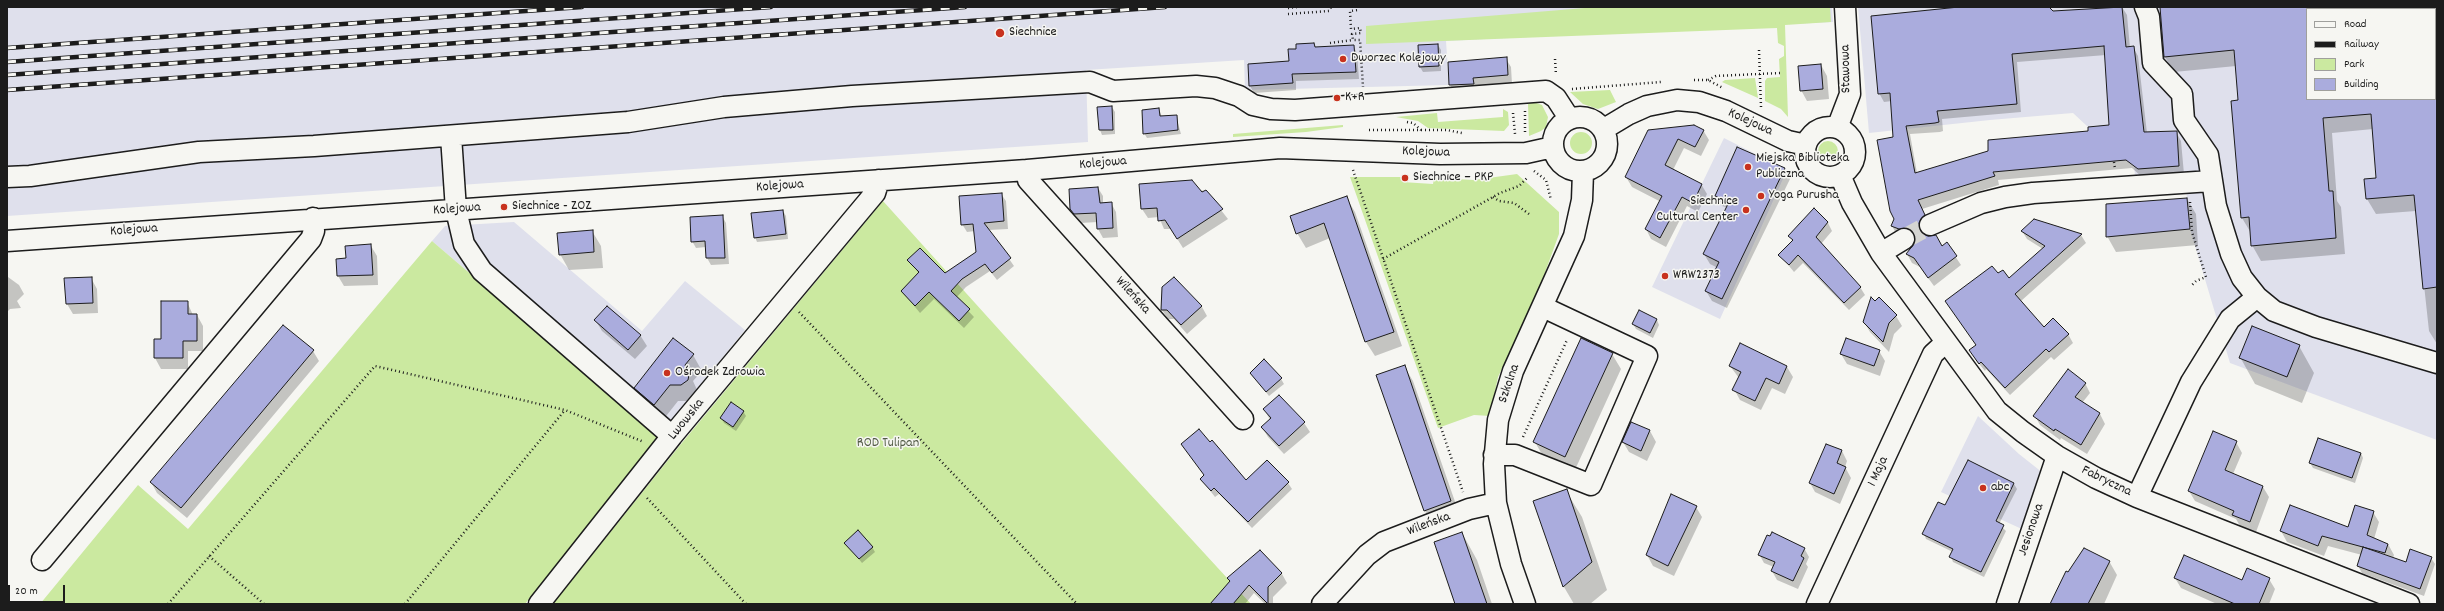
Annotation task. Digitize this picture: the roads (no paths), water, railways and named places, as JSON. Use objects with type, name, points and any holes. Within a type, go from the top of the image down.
[{"type":"street","name":"Stawowa","points":[[1837,128],[1850,94],[1845,7]]},
{"type":"street","points":[[2145,7],[2148,17],[2153,63],[2182,94],[2184,120],[2208,154],[2211,181],[2231,254],[2242,278],[2257,297],[2274,311],[2316,328],[2437,363]]},
{"type":"street","points":[[7,177],[30,176],[199,152],[451,136],[628,122],[724,107],[852,96],[1090,82],[1113,92],[1196,86],[1215,88],[1239,96],[1253,105],[1271,109],[1295,110],[1546,91],[1556,98],[1569,118]]},
{"type":"street","name":"Kolejowa","points":[[1604,129],[1635,111],[1677,100],[1699,102],[1726,111],[1788,141],[1806,145]]},
{"type":"street","points":[[1579,116],[1588,118],[1597,122],[1604,129],[1608,142],[1605,156],[1596,167],[1583,172],[1572,171],[1563,166],[1556,157],[1553,147],[1556,130],[1569,118],[1579,116]]},
{"type":"street","points":[[1827,127],[1837,128],[1847,134],[1854,144],[1854,156],[1850,168],[1840,175],[1829,177],[1818,174],[1810,167],[1805,156],[1806,145],[1810,136],[1818,130],[1827,127]]},
{"type":"street","points":[[451,136],[456,210],[464,244],[482,271],[668,443]]},
{"type":"street","name":"Kolejowa","points":[[7,241],[313,218],[456,210],[1027,170],[1280,148],[1440,154],[1526,153],[1553,147]]},
{"type":"street","name":"Wileńska","points":[[1027,170],[1028,180],[1242,419]]},
{"type":"street","name":"Szkolna","points":[[1524,604],[1510,564],[1496,503],[1494,455],[1498,420],[1513,370],[1543,307],[1574,236],[1582,200],[1583,172]]},
{"type":"street","name":"Fabryczna","points":[[1840,175],[1852,203],[1881,253],[1945,343],[1997,411],[2023,432],[2058,456],[2096,478],[2137,497],[2409,604]]},
{"type":"street","name":"Lwowska","points":[[539,604],[668,443],[875,192],[879,180]]},
{"type":"street","points":[[1930,225],[1975,205],[2005,197],[2033,193],[2186,188],[2211,181]]},
{"type":"street","points":[[42,560],[311,239],[314,232],[313,218]]},
{"type":"street","points":[[1881,253],[1904,239]]},
{"type":"street","points":[[2137,497],[2191,382],[2230,319],[2257,297]]},
{"type":"street","points":[[1494,455],[1515,455],[1591,485],[1647,356],[1575,323],[1559,313],[1543,307]]},
{"type":"street","name":"1 Maja","points":[[1817,604],[1934,354],[1945,343]]},
{"type":"street","name":"Jesionowa","points":[[2007,604],[2058,456]]},
{"type":"street","name":"Wileńska","points":[[1322,604],[1367,554],[1384,542],[1469,509],[1496,503]]},
{"type":"tunnel","points":[[1904,239],[1930,225]]},
{"type":"railway","points":[[7,48],[582,7]]},
{"type":"railway","points":[[7,62],[771,7]]},
{"type":"railway","points":[[7,75],[965,7]]},
{"type":"railway","points":[[7,90],[1165,7]]},
{"type":"place","name":"Siechnice","points":[[1000,33]]},
{"type":"place","name":"Dworzec Kolejowy","points":[[1343,59]]},
{"type":"place","name":"K+R","points":[[1337,98]]},
{"type":"place","name":"Miejska Biblioteka Publiczna","points":[[1748,167]]},
{"type":"place","name":"Siechnice – PKP","points":[[1405,178]]},
{"type":"place","name":"Yoga Purusha","points":[[1761,196]]},
{"type":"place","name":"Siechnice - ZOZ","points":[[504,207]]},
{"type":"place","name":"Siechnice Cultural Center","points":[[1746,210]]},
{"type":"place","name":"WRW2373","points":[[1665,276]]},
{"type":"place","name":"Ośrodek Zdrowia","points":[[667,373]]},
{"type":"place","name":"abc","points":[[1983,488]]},
{"type":"park label","name":"ROD Tulipan","points":[[888,444]]}]
